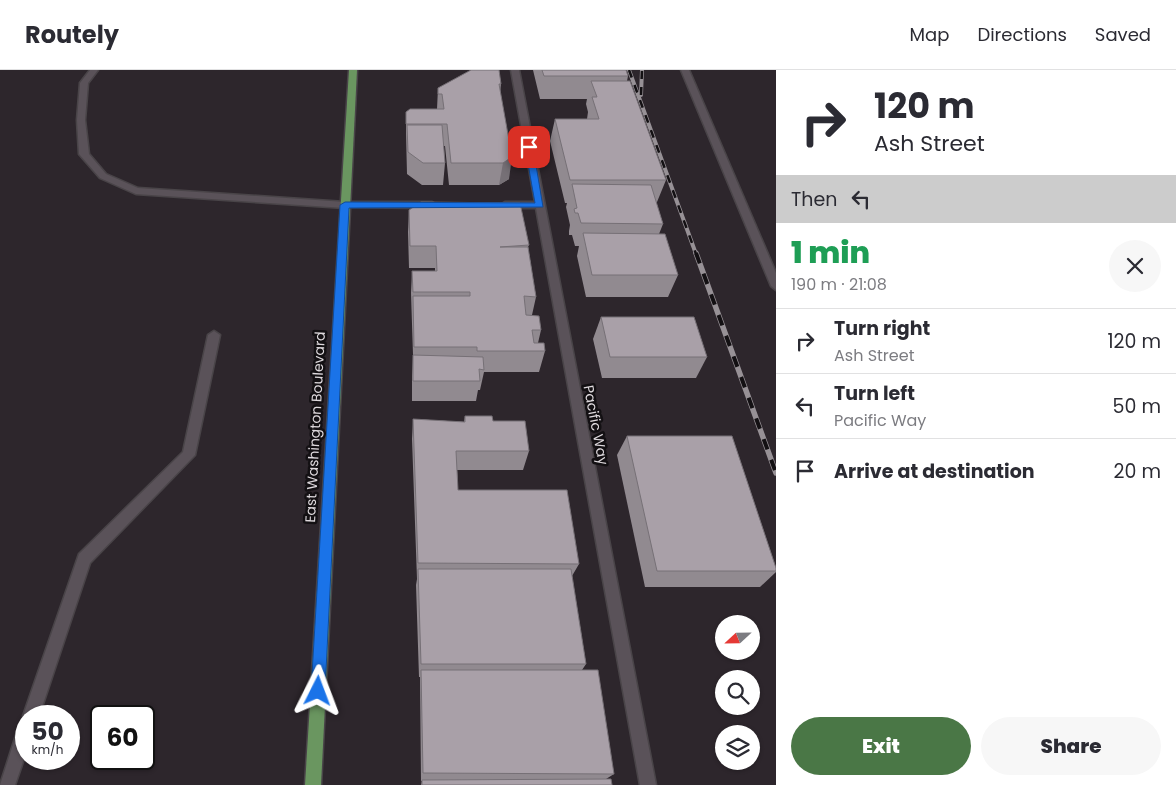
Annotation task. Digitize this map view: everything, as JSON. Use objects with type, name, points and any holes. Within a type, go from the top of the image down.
[{"type":"main road","name":"East Washington Boulevard","points":[[313,785],[353,70]]},
{"type":"street","points":[[94,70],[84,83],[81,120],[84,154],[103,176],[136,191],[345,205],[440,205]]},
{"type":"street","name":"Pacific Way","points":[[515,70],[648,785]]},
{"type":"street","points":[[684,70],[776,286]]},
{"type":"street","points":[[490,205],[540,205]]},
{"type":"street","points":[[34,705],[84,559],[189,456],[214,335]]},
{"type":"street","points":[[7,785],[15,761]]},
{"type":"building","points":[[471,70],[499,70],[501,84],[499,84],[512,157],[503,163],[451,163],[447,124],[406,124],[406,112],[410,109],[444,109],[442,94],[438,94],[438,88]]},
{"type":"building","points":[[542,70],[626,70],[628,76],[544,76]]},
{"type":"building","points":[[591,81],[630,81],[666,180],[570,180],[555,119],[599,119],[592,97],[597,97]]},
{"type":"building","points":[[407,125],[442,125],[445,163],[423,163],[408,152]]},
{"type":"building","points":[[572,184],[651,185],[663,224],[581,223],[578,213],[575,213],[574,209],[577,208]]},
{"type":"building","points":[[421,202],[520,203],[529,245],[500,247],[528,247],[536,297],[524,296],[526,315],[539,316],[541,330],[532,330],[534,343],[544,343],[545,351],[477,351],[477,347],[414,347],[413,296],[470,296],[470,292],[413,292],[412,271],[437,271],[436,246],[410,246],[409,210]]},
{"type":"building","points":[[583,233],[665,234],[678,275],[592,275]]},
{"type":"building","points":[[601,317],[694,317],[707,357],[610,357]]},
{"type":"building","points":[[413,355],[483,357],[484,370],[479,369],[480,381],[413,381]]},
{"type":"building","points":[[465,416],[492,416],[493,421],[525,421],[529,451],[456,451],[458,490],[567,490],[579,564],[418,563],[413,419],[465,422]]},
{"type":"building","points":[[627,436],[732,436],[776,571],[657,571]]},
{"type":"building","points":[[418,569],[571,569],[586,664],[421,664]]},
{"type":"building","points":[[421,670],[598,670],[614,774],[423,773]]},
{"type":"building","points":[[611,779],[612,785],[422,785],[422,780]]},
{"type":"railway","points":[[629,70],[696,254]]},
{"type":"railway","points":[[641,95],[642,70]]},
{"type":"railway","points":[[696,253],[776,473]]},
{"type":"route","points":[[318,691],[345,205],[540,205],[529,147]]}]
